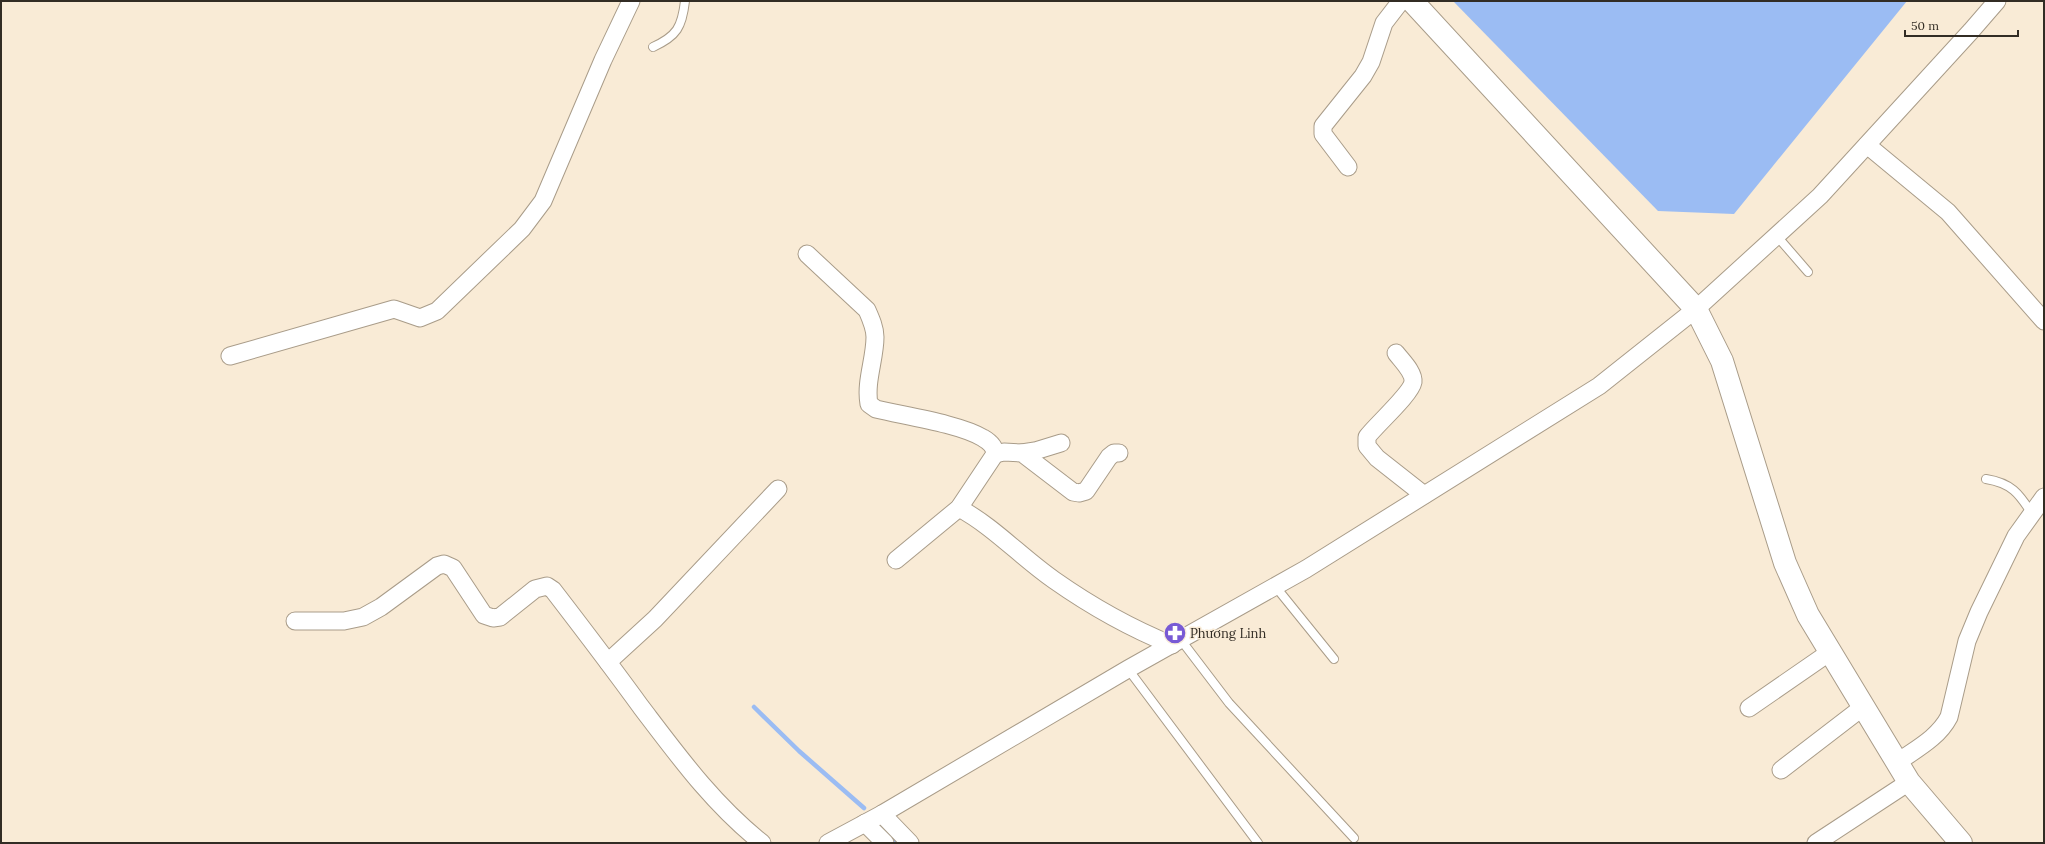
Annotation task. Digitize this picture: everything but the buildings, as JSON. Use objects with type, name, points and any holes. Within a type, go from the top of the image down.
[{"type":"street","points":[[230,356],[394,309],[420,318],[437,311],[522,229],[543,201],[602,60],[631,1]]},
{"type":"street","points":[[1348,167],[1324,134],[1323,126],[1363,76],[1371,62],[1384,23],[1401,1]]},
{"type":"street","points":[[1412,1],[1696,309],[1722,361],[1785,563],[1808,615],[1909,782],[1961,843]]},
{"type":"street","points":[[828,843],[882,814],[1128,669],[1275,586],[1600,386],[1696,309],[1820,196],[1997,1]]},
{"type":"street","points":[[1867,145],[1948,212],[2044,321]]},
{"type":"street","points":[[807,254],[867,310],[872,321],[875,338],[868,386],[869,404],[876,409],[960,429],[983,438],[992,445],[995,454]]},
{"type":"street","points":[[1396,353],[1410,371],[1413,382],[1409,392],[1367,437],[1367,446],[1378,458],[1424,495]]},
{"type":"street","points":[[896,560],[959,508],[995,454],[1004,452],[1022,453],[1040,450],[1061,443]]},
{"type":"street","points":[[1022,453],[1073,492],[1079,493],[1086,491],[1109,457],[1114,453],[1119,453]]},
{"type":"street","points":[[608,662],[655,619],[778,489]]},
{"type":"street","points":[[1898,762],[1938,734],[1943,727],[1948,717],[1967,641],[2016,536],[2044,497]]},
{"type":"street","points":[[959,508],[975,517],[1053,580],[1111,616],[1141,632],[1176,642]]},
{"type":"street","points":[[295,621],[344,621],[363,617],[381,607],[437,566],[444,564],[453,568],[484,615],[492,618],[500,617],[535,589],[547,586],[553,590],[695,779],[736,822],[762,843]]},
{"type":"street","points":[[1749,708],[1830,652]]},
{"type":"street","points":[[1781,770],[1863,707]]},
{"type":"street","points":[[1816,843],[1909,782]]},
{"type":"street","points":[[882,814],[910,843]]},
{"type":"street","points":[[865,823],[885,843]]},
{"type":"lane","points":[[653,47],[670,39],[682,22],[685,1]]},
{"type":"lane","points":[[1776,235],[1808,272]]},
{"type":"lane","points":[[1986,479],[1998,481],[2015,490],[2032,514]]},
{"type":"lane","points":[[1275,586],[1334,659]]},
{"type":"lane","points":[[1176,642],[1228,703],[1354,838]]},
{"type":"lane","points":[[1128,669],[1258,843]]},
{"type":"water","points":[[1453,1],[1907,1],[1734,214],[1658,211]]},
{"type":"waterway","points":[[754,707],[799,751],[864,808]]},
{"type":"waterway","points":[[877,822],[898,843]]},
{"type":"place","name":"Phương Linh","points":[[1175,633]]}]
